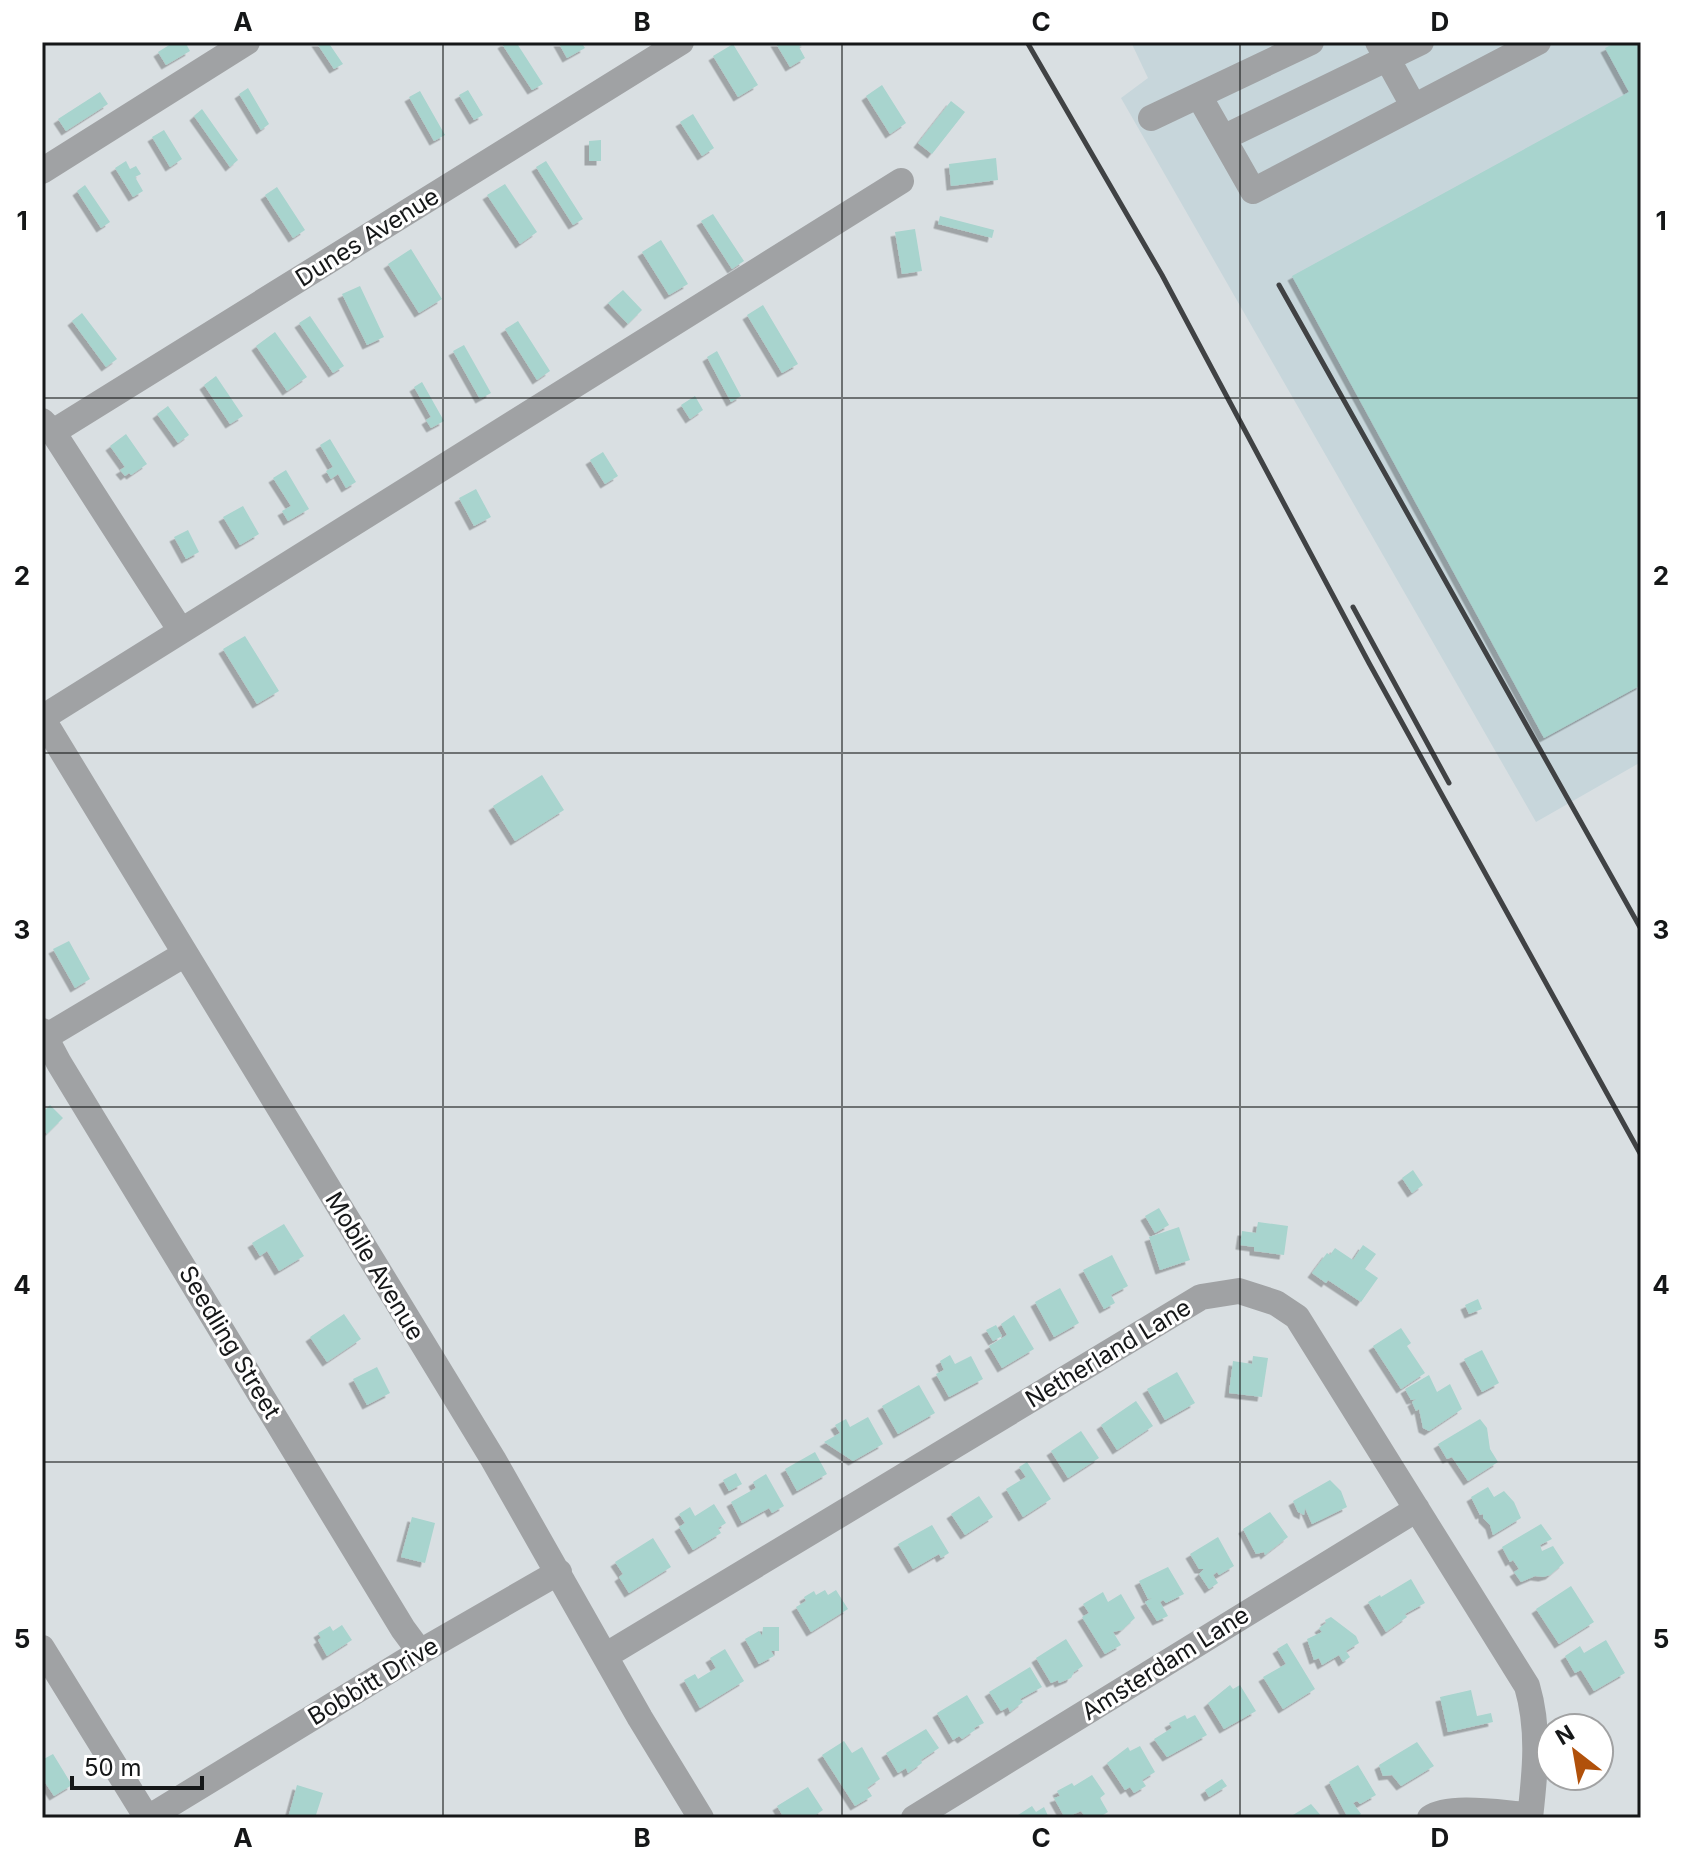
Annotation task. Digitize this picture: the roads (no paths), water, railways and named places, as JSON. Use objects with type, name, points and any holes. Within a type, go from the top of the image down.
[{"type":"street","points":[[42,171],[247,42]]},
{"type":"street","name":"Dunes Avenue","points":[[181,631],[47,427],[681,42]]},
{"type":"street","points":[[1151,118],[1311,42]]},
{"type":"street","points":[[1223,138],[1383,50],[1421,42]]},
{"type":"street","points":[[1199,96],[1253,191],[1538,42]]},
{"type":"street","points":[[1383,50],[1414,107]]},
{"type":"street","points":[[42,718],[901,181]]},
{"type":"street","name":"Mobile Avenue","points":[[42,718],[559,1572],[701,1818]]},
{"type":"street","points":[[43,1035],[185,954]]},
{"type":"street","name":"Seedling Street","points":[[43,1035],[403,1629],[420,1652]]},
{"type":"street","name":"Netherland Lane","points":[[605,1656],[1201,1297],[1239,1291],[1276,1303],[1297,1317],[1527,1686],[1535,1713],[1536,1762],[1530,1816]]},
{"type":"street","name":"Amsterdam Lane","points":[[914,1818],[1417,1509]]},
{"type":"street","name":"Bobbitt Drive","points":[[148,1818],[420,1652],[559,1572]]},
{"type":"street","points":[[42,1648],[148,1818]]},
{"type":"street","points":[[1430,1818],[1436,1814],[1467,1811],[1530,1816]]},
{"type":"railway","points":[[1027,42],[1162,275],[1369,663],[1641,1155]]},
{"type":"railway","points":[[1279,285],[1641,929]]},
{"type":"railway","points":[[1353,607],[1449,783]]}]
